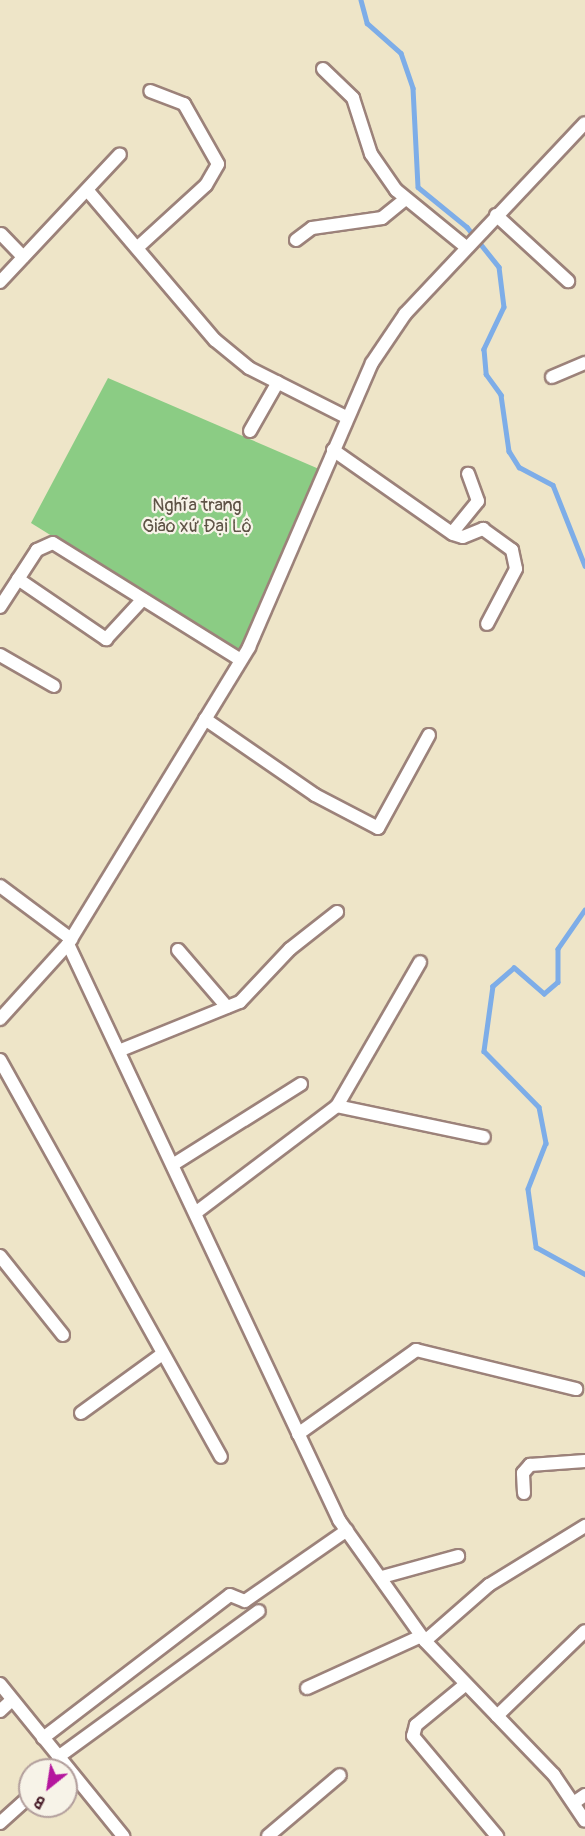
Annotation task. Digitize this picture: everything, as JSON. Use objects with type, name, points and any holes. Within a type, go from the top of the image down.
[{"type":"street","points":[[323,69],[353,98],[371,154],[404,200],[473,240]]},
{"type":"street","points":[[137,248],[206,185],[218,164],[184,104],[150,92]]},
{"type":"street","points":[[0,1018],[70,941],[241,660],[333,450],[345,417],[372,363],[399,322],[496,215],[585,123]]},
{"type":"street","points":[[0,282],[88,191],[120,154]]},
{"type":"street","points":[[88,191],[215,340],[278,382],[345,417]]},
{"type":"street","points":[[296,240],[312,228],[382,218],[404,200]]},
{"type":"street","points":[[496,215],[568,281]]},
{"type":"street","points":[[1,234],[23,257]]},
{"type":"street","points":[[552,377],[585,363]]},
{"type":"street","points":[[250,431],[278,382]]},
{"type":"street","points":[[333,450],[452,533],[459,537],[490,531],[517,558],[487,624]]},
{"type":"street","points":[[452,533],[478,501],[468,474]]},
{"type":"street","points":[[0,607],[37,550],[53,543],[241,660]]},
{"type":"street","points":[[18,579],[106,639],[143,599]]},
{"type":"street","points":[[0,655],[54,686]]},
{"type":"street","points":[[205,719],[315,795],[378,828],[429,735]]},
{"type":"street","points":[[0,886],[70,941],[198,1211],[298,1434],[347,1530],[423,1638],[497,1716],[580,1798],[585,1821]]},
{"type":"street","points":[[121,1050],[246,997],[290,949],[337,912]]},
{"type":"street","points":[[178,950],[227,1007]]},
{"type":"street","points":[[198,1211],[337,1106],[420,962]]},
{"type":"street","points":[[0,1060],[161,1354],[221,1457]]},
{"type":"street","points":[[174,1164],[301,1084]]},
{"type":"street","points":[[337,1106],[484,1137]]},
{"type":"street","points":[[0,1256],[63,1335]]},
{"type":"street","points":[[298,1434],[417,1350],[576,1389]]},
{"type":"street","points":[[81,1413],[161,1354]]},
{"type":"street","points":[[524,1493],[523,1473],[530,1465],[585,1461]]},
{"type":"street","points":[[306,1688],[423,1638],[489,1585],[585,1526]]},
{"type":"street","points":[[43,1738],[230,1594],[245,1601],[347,1530]]},
{"type":"street","points":[[382,1577],[458,1556]]},
{"type":"street","points":[[68,1758],[259,1611]]},
{"type":"street","points":[[497,1716],[585,1631]]},
{"type":"street","points":[[0,1684],[56,1758]]},
{"type":"street","points":[[466,1684],[416,1725],[413,1736],[497,1836]]},
{"type":"street","points":[[0,1711],[12,1700]]},
{"type":"street","points":[[268,1836],[340,1775]]},
{"type":"street","points":[[78,1785],[121,1835]]},
{"type":"street","points":[[0,1822],[18,1806]]},
{"type":"green space","name":"Nghĩa trang Giáo xứ Đại Lộ","points":[[108,378],[319,469],[240,653],[31,523]]},
{"type":"waterway","points":[[361,0],[367,23],[401,53],[413,88],[418,187],[467,227],[499,267],[504,307],[484,349],[486,374],[501,395],[509,451],[519,467],[553,485],[585,566]]},
{"type":"waterway","points":[[585,910],[558,949],[558,982],[544,994],[514,968],[493,986],[484,1051],[539,1107],[546,1143],[528,1189],[536,1247],[585,1274]]}]
